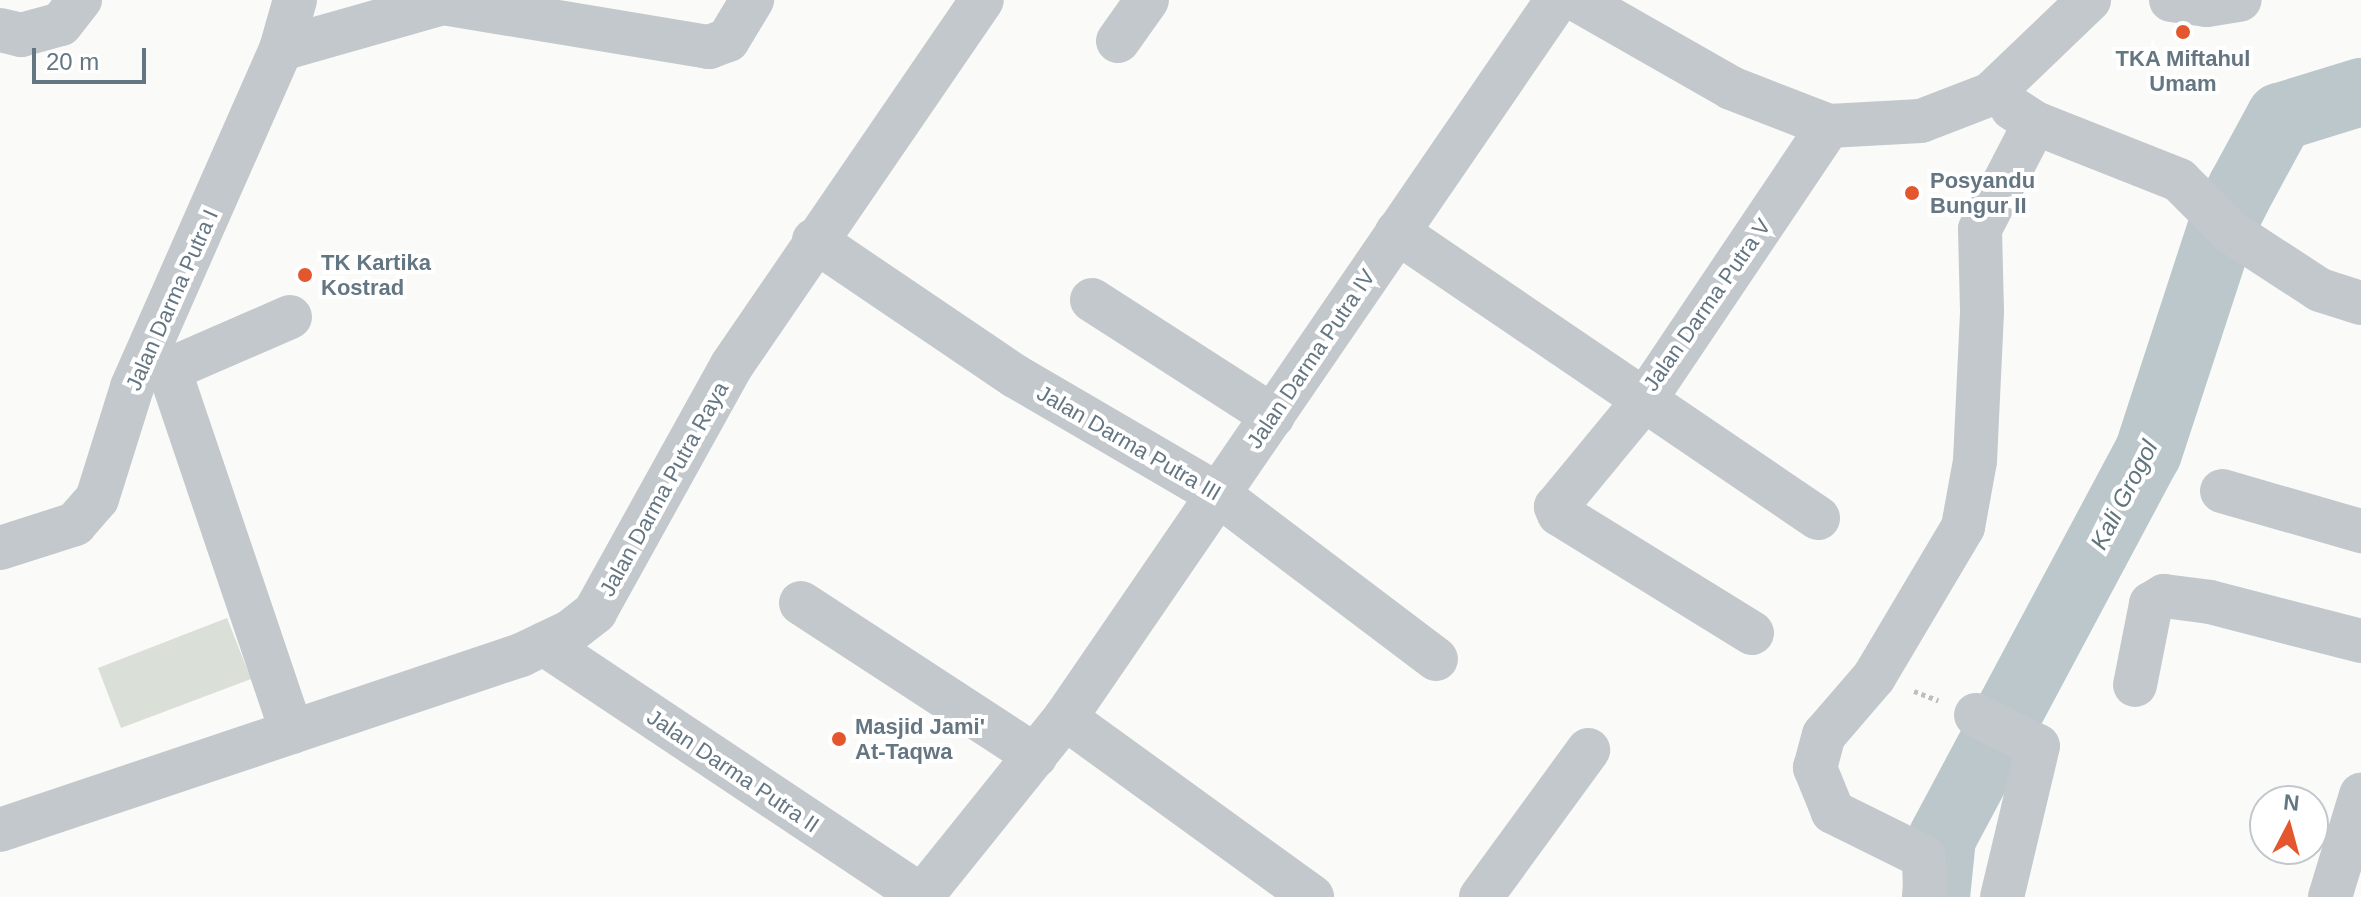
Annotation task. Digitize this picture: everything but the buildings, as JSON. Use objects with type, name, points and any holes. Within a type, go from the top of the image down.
[{"type":"street","points":[[0,30],[21,35],[61,24],[80,0]]},
{"type":"street","name":"Jalan Darma Putra I","points":[[0,548],[75,524],[97,499],[132,387],[281,49],[295,0]]},
{"type":"street","points":[[281,49],[443,3],[709,47],[728,40],[752,0]]},
{"type":"street","name":"Jalan Darma Putra Raya","points":[[0,830],[544,644],[595,612],[732,365],[814,240],[982,0]]},
{"type":"street","points":[[1118,41],[1147,0]]},
{"type":"street","name":"Jalan Darma Putra IV","points":[[922,897],[1065,718],[1557,0]]},
{"type":"street","points":[[1577,0],[1731,88],[1829,126],[1921,121],[1991,94],[2089,0]]},
{"type":"street","points":[[2171,0],[2207,5],[2240,0]]},
{"type":"street","points":[[1991,94],[2035,123],[2179,180],[2219,222],[2320,290],[2361,303]]},
{"type":"street","points":[[1925,897],[1924,857],[1833,812],[1816,777],[1824,735],[1874,677],[1963,527],[1975,461],[1982,311],[1980,229],[2035,123]]},
{"type":"street","name":"Jalan Darma Putra V","points":[[1397,232],[1646,398],[1829,126]]},
{"type":"street","name":"Jalan Darma Putra III","points":[[814,240],[1015,376],[1219,495],[1436,659]]},
{"type":"street","points":[[1092,300],[1273,416]]},
{"type":"street","points":[[290,317],[175,367],[171,375],[292,732]]},
{"type":"street","points":[[1752,633],[1559,514],[1559,499],[1646,398],[1818,518]]},
{"type":"street","points":[[2222,491],[2361,531]]},
{"type":"street","points":[[2135,685],[2151,604],[2164,596],[2210,602],[2361,641]]},
{"type":"street","points":[[801,603],[1036,756]]},
{"type":"street","name":"Jalan Darma Putra II","points":[[544,644],[922,897]]},
{"type":"street","points":[[1976,715],[2038,746],[2002,897]]},
{"type":"street","points":[[1065,718],[1312,897]]},
{"type":"street","points":[[1481,897],[1588,750]]},
{"type":"street","points":[[2330,897],[2361,795]]},
{"type":"path","points":[[1874,677],[1976,715]]},
{"type":"shaded area","points":[[227,618],[251,679],[121,728],[98,668]]},
{"type":"waterway","name":"Kali Grogol","points":[[1936,897],[1942,838],[2148,453],[2222,226],[2242,187],[2280,117],[2361,92]]},
{"type":"place","name":"TKA Miftahul Umam","points":[[2183,32]]},
{"type":"place","name":"Posyandu Bungur II","points":[[1912,193]]},
{"type":"place","name":"TK Kartika Kostrad","points":[[305,275]]},
{"type":"place","name":"Masjid Jami' At-Taqwa","points":[[839,739]]}]
